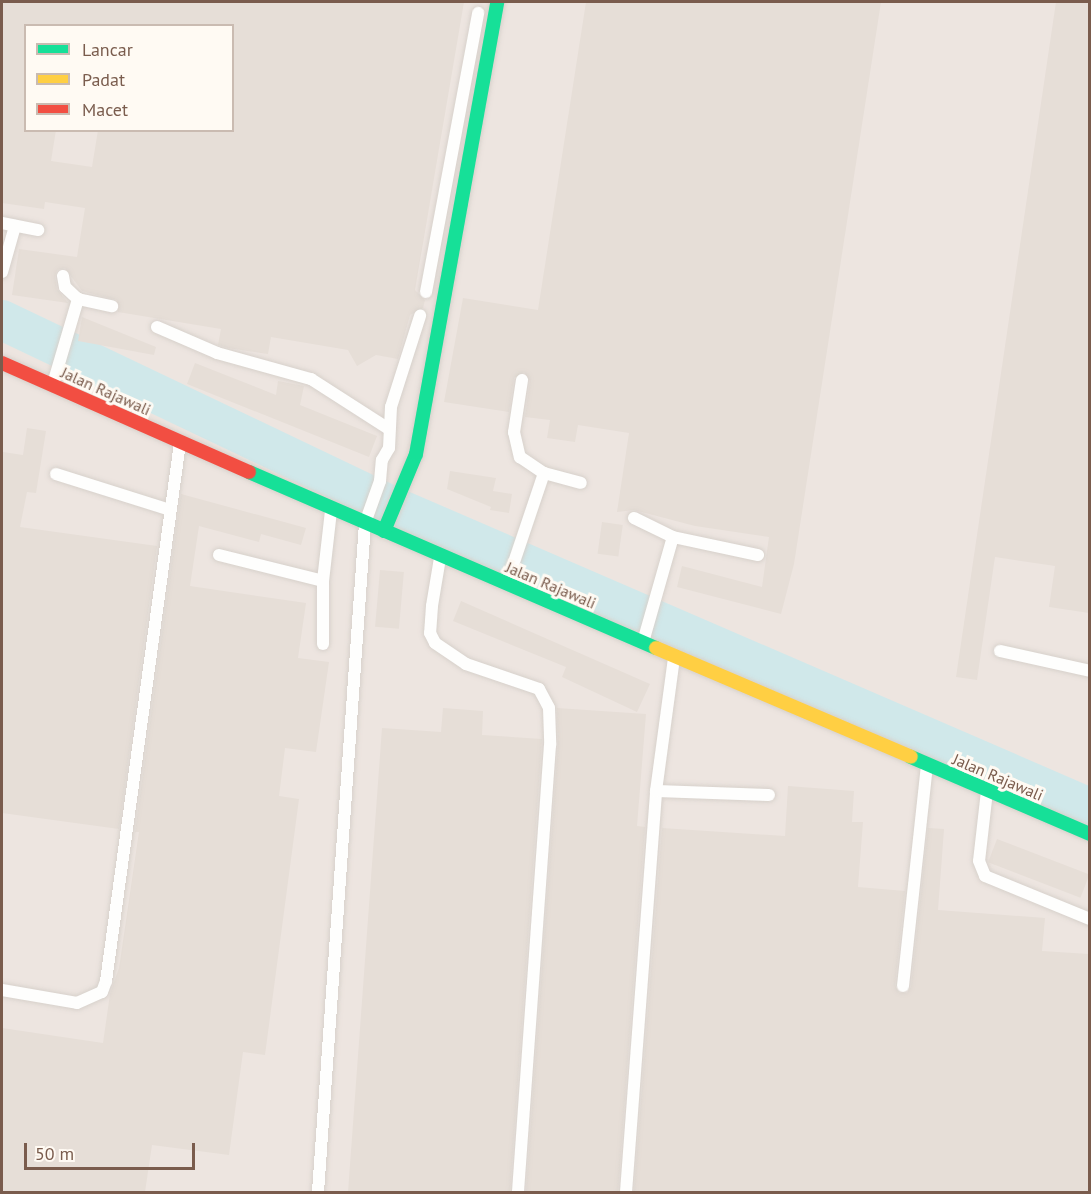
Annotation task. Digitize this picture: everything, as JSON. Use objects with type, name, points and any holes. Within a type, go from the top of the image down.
[{"type":"street","points":[[384,531],[395,512],[416,454],[497,2]]},
{"type":"street","name":"Jalan Rajawali","points":[[2,363],[364,523],[1089,834]]},
{"type":"lane","points":[[426,292],[478,13]]},
{"type":"lane","points":[[2,223],[38,230]]},
{"type":"lane","points":[[2,272],[15,226]]},
{"type":"lane","points":[[63,276],[65,287],[78,298],[111,306]]},
{"type":"lane","points":[[53,386],[71,335],[78,298]]},
{"type":"lane","points":[[318,1192],[364,523],[381,481],[391,407],[420,316]]},
{"type":"lane","points":[[157,327],[217,353],[311,380],[389,429]]},
{"type":"lane","points":[[522,380],[515,446],[520,457],[544,472],[581,483]]},
{"type":"lane","points":[[2,990],[77,1003],[102,992],[106,981],[180,442]]},
{"type":"lane","points":[[507,584],[529,525],[544,472]]},
{"type":"lane","points":[[57,474],[170,510]]},
{"type":"lane","points":[[323,644],[323,581],[332,509]]},
{"type":"lane","points":[[634,518],[673,537],[758,555]]},
{"type":"lane","points":[[642,643],[660,592],[673,537]]},
{"type":"lane","points":[[219,555],[323,581]]},
{"type":"lane","points":[[441,555],[430,633],[435,643],[466,664],[539,689],[549,708],[550,745],[518,1192]]},
{"type":"lane","points":[[1000,651],[1089,671]]},
{"type":"lane","points":[[626,1192],[656,791],[674,657]]},
{"type":"lane","points":[[903,986],[927,764]]},
{"type":"lane","points":[[656,791],[769,795]]},
{"type":"lane","points":[[987,791],[979,861],[985,876],[1089,919]]},
{"type":"shaded area","points":[[2,2],[1089,2],[1089,1192],[2,1192]]},
{"type":"building","points":[[2,2],[464,2],[415,290],[425,300],[423,308],[410,315],[398,359],[376,355],[357,366],[348,350],[271,337],[268,354],[228,348],[218,345],[221,329],[118,312],[117,300],[82,291],[65,268],[57,270],[55,277],[57,289],[68,303],[12,295],[19,249],[77,257],[85,208],[45,202],[44,209],[2,203]]},
{"type":"building","points":[[586,2],[881,2],[794,564],[781,614],[677,587],[682,566],[762,587],[769,537],[695,526],[634,510],[617,512],[629,433],[578,425],[575,442],[547,438],[550,420],[525,417],[530,381],[524,372],[514,378],[509,412],[444,402],[463,298],[538,310]]},
{"type":"building","points":[[1056,2],[1089,2],[1089,613],[1049,607],[1055,566],[995,557],[977,680],[956,677]]},
{"type":"building","points":[[82,317],[156,347],[154,355],[78,341]]},
{"type":"building","points":[[195,363],[276,395],[278,381],[304,386],[300,405],[377,436],[369,457],[187,384]]},
{"type":"building","points":[[27,428],[46,431],[36,493],[27,492],[20,527],[157,546],[119,829],[2,813],[2,463],[3,452],[23,455]]},
{"type":"building","points":[[450,471],[496,478],[493,491],[512,494],[509,513],[490,510],[491,507],[447,489]]},
{"type":"building","points":[[181,494],[306,528],[301,545],[261,534],[259,542],[199,526],[190,586],[306,603],[298,658],[329,662],[316,752],[285,748],[279,796],[299,799],[265,1055],[243,1052],[229,1155],[152,1145],[145,1192],[2,1192],[2,1028],[103,1043],[110,994],[119,968],[139,832],[135,832]]},
{"type":"building","points":[[602,522],[623,525],[618,557],[598,554]]},
{"type":"building","points":[[380,570],[404,572],[399,629],[375,627]]},
{"type":"building","points":[[461,601],[650,684],[637,712],[562,677],[566,667],[453,621]]},
{"type":"building","points":[[443,708],[483,711],[482,735],[542,739],[510,1192],[348,1192],[382,728],[441,732]]},
{"type":"building","points":[[557,708],[646,714],[637,826],[645,827],[618,1192],[526,1192],[558,745]]},
{"type":"building","points":[[788,786],[854,791],[852,822],[863,822],[858,887],[905,891],[895,985],[899,993],[907,993],[911,987],[928,828],[944,829],[938,910],[1045,918],[1042,951],[1089,954],[1089,1192],[634,1192],[662,828],[785,836]]},
{"type":"building","points":[[997,839],[1089,874],[1080,898],[988,862]]},
{"type":"waterway","points":[[2,320],[392,506],[1090,808]]},
{"type":"traffic: fast","points":[[384,531],[416,454],[497,2]]},
{"type":"traffic: fast","points":[[249,472],[656,648]]},
{"type":"traffic: fast","points":[[911,757],[1090,834]]},
{"type":"traffic: slow","points":[[656,648],[911,757]]},
{"type":"traffic: jam","points":[[2,363],[249,472]]}]
